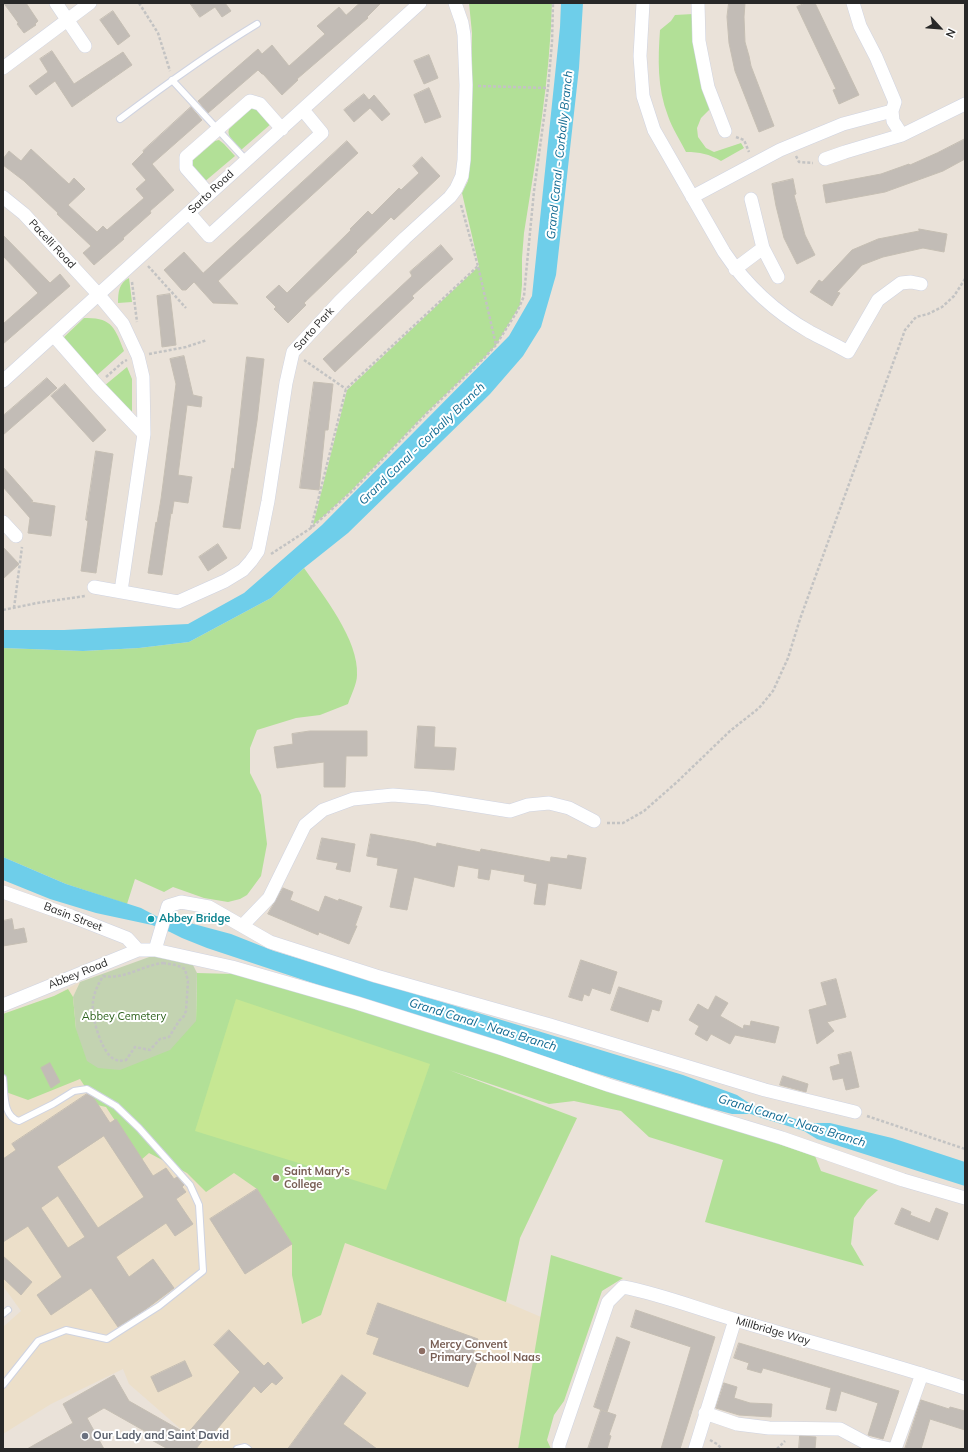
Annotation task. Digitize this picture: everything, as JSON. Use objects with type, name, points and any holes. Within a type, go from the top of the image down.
[{"type":"street","points":[[56,3],[84,46]]},
{"type":"street","points":[[3,68],[90,3]]},
{"type":"street","name":"Sarto Road","points":[[3,381],[420,3]]},
{"type":"street","name":"Sarto Park","points":[[90,592],[121,591],[178,602],[225,581],[243,570],[258,550],[268,501],[286,383],[293,352],[340,301],[450,197],[456,189],[462,176],[464,160],[466,85],[464,35],[455,3]]},
{"type":"street","points":[[643,3],[640,56],[643,96],[654,130],[724,252],[735,269],[759,295],[783,314],[810,332],[852,352],[878,300],[901,284],[911,282],[921,284]]},
{"type":"street","points":[[698,3],[699,41],[708,87],[725,131]]},
{"type":"street","points":[[853,3],[860,26],[876,57],[895,102],[892,111],[893,121],[902,135]]},
{"type":"street","points":[[209,194],[186,168],[186,157],[250,101],[260,104],[282,129]]},
{"type":"street","points":[[825,160],[844,152],[902,135],[965,104]]},
{"type":"street","points":[[189,213],[209,236],[322,133],[303,110]]},
{"type":"street","points":[[692,197],[754,163],[792,145],[843,124],[892,111]]},
{"type":"street","name":"Pacelli Road","points":[[3,197],[24,214],[98,294]]},
{"type":"street","points":[[751,199],[763,248],[778,277]]},
{"type":"street","points":[[735,269],[763,248]]},
{"type":"street","points":[[98,294],[123,324],[138,356],[143,377],[144,434],[121,591]]},
{"type":"street","points":[[54,336],[97,385],[144,434]]},
{"type":"street","points":[[3,522],[16,536]]},
{"type":"street","points":[[242,925],[269,898],[305,825],[323,810],[353,799],[393,795],[458,802],[510,811],[528,805],[549,803],[569,808],[594,821]]},
{"type":"street","name":"Basin Street","points":[[3,892],[127,938],[138,950]]},
{"type":"street","points":[[156,944],[168,906],[181,902],[209,907],[270,942],[376,976],[550,1025],[765,1090],[855,1112]]},
{"type":"street","name":"Abbey Road","points":[[3,1005],[156,944],[194,962],[232,967],[357,1003],[500,1048],[608,1085],[782,1138],[903,1180],[965,1198]]},
{"type":"street","name":"Millbridge Way","points":[[560,1449],[560,1445],[608,1302],[623,1287],[640,1290],[735,1320],[922,1374],[965,1388]]},
{"type":"street","points":[[695,1449],[735,1320]]},
{"type":"street","points":[[895,1449],[922,1374]]},
{"type":"street","points":[[705,1413],[737,1424],[769,1428],[840,1429],[868,1444],[890,1449]]},
{"type":"lane","points":[[120,119],[172,80],[257,24]]},
{"type":"lane","points":[[172,80],[246,160]]},
{"type":"lane","points":[[3,1078],[7,1112],[13,1119],[19,1121],[53,1104],[74,1091],[87,1089],[116,1106],[139,1128],[190,1185],[199,1205],[203,1271],[159,1306],[107,1339],[66,1330],[38,1340],[3,1385]]},
{"type":"lane","points":[[237,1449],[245,1447],[248,1449]]},
{"type":"path","points":[[139,3],[158,33],[172,80]]},
{"type":"path","points":[[266,557],[311,528],[352,491],[426,414],[485,358],[496,345],[518,310],[524,296],[534,191],[548,88],[554,3]]},
{"type":"path","points":[[466,85],[548,88]]},
{"type":"path","points":[[725,131],[744,140],[754,163]]},
{"type":"path","points":[[792,145],[799,162],[818,163],[825,160]]},
{"type":"path","points":[[456,189],[478,266],[496,345]]},
{"type":"path","points":[[135,261],[186,308]]},
{"type":"path","points":[[135,261],[138,325]]},
{"type":"path","points":[[311,528],[346,389],[478,266]]},
{"type":"path","points":[[594,821],[623,823],[644,811],[677,782],[730,731],[759,708],[773,691],[788,658],[800,619],[905,330],[916,317],[928,314],[942,307],[954,296],[965,279]]},
{"type":"path","points":[[293,352],[346,389]]},
{"type":"path","points":[[14,608],[23,548],[16,536]]},
{"type":"path","points":[[3,610],[90,592]]},
{"type":"path","points":[[163,963],[176,965],[185,969],[188,981],[186,1011],[184,1016],[179,1020],[172,1034],[169,1037],[160,1038],[150,1050],[135,1047],[126,1060],[119,1061],[113,1059],[106,1052],[95,1022],[92,1003],[95,989],[103,976],[110,978],[137,971],[154,964],[163,963]]},
{"type":"path","points":[[855,1112],[965,1149]]},
{"type":"shaded area","name":"Saint Mary's College","points":[[80,982],[73,997],[577,1118],[520,1238],[506,1302],[541,1317],[518,1449],[196,1449],[199,1445],[129,1384],[123,1369],[51,1404],[3,1434],[3,1327],[21,1311],[3,1286],[3,1014],[54,996]]},
{"type":"green space","points":[[469,3],[552,3],[551,32],[545,90],[538,147],[524,233],[520,305],[496,345],[485,357],[426,413],[351,491],[313,525],[347,390],[479,266],[462,193],[468,181],[470,164],[472,33]]},
{"type":"green space","points":[[693,14],[711,108],[701,118],[697,128],[698,137],[706,148],[714,152],[741,143],[744,148],[721,161],[704,154],[686,152],[674,130],[664,105],[660,84],[660,30],[671,21],[675,15]]},
{"type":"green space","points":[[252,108],[256,108],[272,123],[241,150],[230,138],[228,132],[229,129]]},
{"type":"green space","points":[[219,140],[235,156],[203,183],[191,169],[191,162],[215,141]]},
{"type":"green space","points":[[129,278],[132,302],[118,303],[118,295],[121,285]]},
{"type":"green space","points":[[84,318],[93,318],[107,322],[115,330],[124,351],[95,377],[60,341]]},
{"type":"green space","points":[[127,367],[132,379],[132,413],[104,386]]},
{"type":"green space","points":[[304,568],[330,604],[346,633],[356,661],[357,678],[348,704],[320,715],[296,718],[257,730],[250,748],[250,773],[261,795],[267,844],[261,876],[247,895],[240,899],[228,902],[204,898],[173,887],[164,892],[135,879],[127,904],[66,884],[3,857],[3,648],[83,651],[139,648],[189,642],[271,598]]},
{"type":"green space","name":"Abbey Cemetery","points":[[152,956],[193,965],[197,973],[196,1021],[170,1050],[120,1070],[98,1068],[87,1061],[76,1029],[73,997],[80,982]]},
{"type":"green space","points":[[237,963],[815,1156],[821,1171],[878,1190],[867,1200],[854,1218],[851,1244],[864,1266],[705,1222],[723,1160],[649,1137],[621,1111],[574,1101],[549,1104],[449,1070],[577,1118],[520,1238],[506,1302],[345,1243],[321,1315],[302,1324],[292,1275],[292,1244],[257,1189],[234,1173],[206,1192],[187,1173],[149,1153],[141,1160],[106,1107],[97,1105],[80,1079],[28,1100],[3,1091],[3,1014],[54,996],[68,989],[73,997],[76,1029],[196,1021],[197,973],[233,974]]},
{"type":"green space","points":[[236,999],[430,1064],[386,1190],[195,1131]]},
{"type":"green space","points":[[551,1255],[623,1278],[602,1291],[564,1401],[554,1415],[547,1440],[551,1449],[518,1449]]},
{"type":"water","name":"Grand Canal - Corbally Branch","points":[[561,3],[583,3],[579,68],[556,275],[541,327],[523,356],[490,394],[348,533],[304,568],[271,598],[189,642],[139,648],[83,651],[3,648],[3,630],[64,630],[188,624],[244,593],[322,525],[509,336],[532,296],[560,27]]},
{"type":"water","name":"Grand Canal - Naas Branch","points":[[3,857],[66,884],[141,908],[156,916],[231,934],[274,951],[683,1075],[737,1095],[752,1105],[799,1120],[813,1123],[830,1123],[892,1138],[965,1162],[965,1186],[817,1139],[804,1131],[751,1114],[732,1114],[705,1107],[409,1015],[207,948],[152,925],[96,913],[50,899],[3,880]]},
{"type":"building","points":[[4,3],[26,3],[38,21],[35,24],[36,25],[24,33]]},
{"type":"building","points":[[190,3],[225,3],[231,11],[222,17],[215,7],[200,17]]},
{"type":"building","points":[[360,3],[381,3],[367,17],[368,18],[297,79],[298,80],[282,95],[258,70],[208,113],[198,101],[258,49],[262,54],[272,45],[289,66],[325,34],[317,26],[339,7],[346,15]]},
{"type":"building","points":[[729,3],[745,3],[745,42],[751,66],[774,126],[759,132],[735,71],[729,43],[727,17]]},
{"type":"building","points":[[805,3],[815,3],[859,95],[839,104],[833,90],[836,89],[797,7]]},
{"type":"building","points":[[113,11],[130,36],[118,45],[100,20]]},
{"type":"building","points":[[52,51],[74,84],[123,52],[132,65],[72,107],[55,81],[36,95],[29,86],[48,72],[40,59]]},
{"type":"building","points":[[429,55],[438,78],[424,84],[414,61]]},
{"type":"building","points":[[429,88],[441,117],[425,123],[414,95]]},
{"type":"building","points":[[364,94],[369,100],[374,95],[390,114],[382,121],[370,108],[354,122],[344,110]]},
{"type":"building","points":[[191,107],[202,120],[152,164],[174,190],[150,211],[151,213],[123,238],[124,239],[94,265],[83,253],[91,246],[24,181],[3,165],[3,159],[9,151],[21,161],[31,149],[69,184],[74,178],[85,189],[68,205],[97,232],[103,226],[107,230],[144,198],[136,189],[146,180],[132,164],[144,152],[143,151]]},
{"type":"building","points":[[965,139],[965,159],[943,171],[885,192],[826,203],[823,185],[881,174],[909,164],[910,165]]},
{"type":"building","points":[[347,141],[358,153],[218,281],[238,304],[213,303],[194,282],[186,290],[182,290],[164,270],[184,252],[203,273]]},
{"type":"building","points":[[422,157],[440,176],[394,220],[391,217],[304,303],[306,305],[288,323],[274,309],[276,307],[266,297],[279,285],[287,293],[351,230],[350,229],[368,211],[372,215],[399,188],[401,190],[419,173],[413,166]]},
{"type":"building","points":[[793,179],[796,194],[794,195],[805,235],[815,255],[797,264],[784,238],[772,184]]},
{"type":"building","points":[[919,229],[947,234],[944,252],[923,248],[883,257],[862,265],[837,292],[840,293],[832,306],[810,292],[819,280],[822,282],[852,250],[878,239],[919,231]]},
{"type":"building","points":[[3,235],[50,283],[60,274],[70,286],[3,344],[3,324],[38,293],[3,256]]},
{"type":"building","points":[[441,245],[453,259],[412,296],[414,298],[335,372],[323,359],[412,276],[410,272]]},
{"type":"building","points":[[170,294],[176,345],[162,347],[157,296]]},
{"type":"building","points":[[184,356],[193,395],[202,397],[201,407],[187,405],[178,475],[192,477],[188,503],[174,501],[162,575],[148,573],[161,499],[176,384],[170,359]]},
{"type":"building","points":[[247,357],[264,359],[257,421],[240,529],[223,527],[232,468],[234,469]]},
{"type":"building","points":[[47,378],[57,388],[3,435],[3,416]]},
{"type":"building","points":[[314,382],[333,384],[328,430],[325,430],[319,490],[300,488]]},
{"type":"building","points":[[65,384],[106,430],[93,442],[51,396]]},
{"type":"building","points":[[96,451],[113,454],[96,573],[81,571],[88,521],[86,520]]},
{"type":"building","points":[[3,467],[33,501],[31,502],[55,506],[51,536],[28,533],[30,518],[3,487]]},
{"type":"building","points":[[218,544],[227,558],[208,571],[199,557]]},
{"type":"building","points":[[3,547],[19,564],[3,579]]},
{"type":"building","points":[[418,726],[435,727],[434,747],[456,748],[454,770],[415,768]]},
{"type":"building","points":[[310,731],[367,731],[367,756],[346,756],[345,787],[324,787],[324,762],[277,768],[274,747],[293,744],[292,734]]},
{"type":"building","points":[[371,834],[436,847],[437,843],[480,852],[481,849],[550,862],[551,857],[567,859],[568,855],[586,858],[581,889],[548,883],[545,905],[534,904],[537,884],[524,881],[525,875],[491,869],[489,880],[478,878],[479,869],[458,865],[454,887],[414,877],[407,910],[390,907],[398,869],[377,865],[378,858],[367,856]]},
{"type":"building","points":[[322,838],[355,844],[350,872],[336,869],[338,863],[317,859]]},
{"type":"building","points":[[283,888],[293,892],[290,900],[319,912],[325,896],[362,907],[355,926],[357,926],[349,944],[319,932],[318,935],[268,914]]},
{"type":"building","points":[[12,919],[14,930],[24,928],[27,942],[3,946],[3,921]]},
{"type":"building","points":[[581,960],[617,972],[610,994],[592,988],[589,996],[584,994],[582,1001],[569,997]]},
{"type":"building","points":[[836,979],[846,1017],[827,1022],[834,1031],[817,1044],[809,1010],[827,1005],[821,983]]},
{"type":"building","points":[[619,987],[662,1001],[659,1011],[652,1009],[648,1022],[611,1010]]},
{"type":"building","points":[[716,996],[728,1003],[720,1016],[743,1029],[744,1025],[750,1026],[751,1021],[779,1027],[775,1043],[735,1035],[730,1044],[711,1034],[707,1041],[695,1034],[699,1026],[689,1020],[698,1004],[708,1010]]},
{"type":"building","points":[[851,1052],[859,1087],[846,1090],[843,1078],[833,1080],[830,1067],[840,1064],[838,1055]]},
{"type":"building","points":[[50,1063],[60,1082],[51,1088],[41,1068]]},
{"type":"building","points":[[783,1076],[808,1084],[806,1092],[780,1085]]},
{"type":"building","points":[[87,1094],[93,1097],[110,1123],[116,1119],[153,1176],[166,1168],[174,1179],[177,1177],[184,1185],[182,1187],[186,1192],[176,1199],[193,1224],[175,1236],[166,1223],[116,1257],[129,1277],[153,1259],[174,1288],[146,1309],[118,1327],[91,1288],[51,1315],[37,1295],[62,1277],[28,1226],[3,1242],[3,1159],[16,1150],[12,1144]],"holes":[[[104,1136],[144,1197],[98,1228],[57,1167]],[[58,1196],[85,1237],[68,1248],[41,1208]]]},
{"type":"building","points":[[257,1189],[292,1244],[245,1274],[210,1219]]},
{"type":"building","points":[[902,1208],[911,1212],[910,1215],[930,1223],[936,1208],[948,1213],[938,1240],[895,1224]]},
{"type":"building","points":[[3,1256],[32,1282],[21,1295],[3,1278]]},
{"type":"building","points":[[378,1303],[478,1339],[472,1357],[478,1359],[468,1387],[373,1354],[379,1338],[367,1334]]},
{"type":"building","points":[[636,1310],[715,1337],[680,1449],[661,1449],[691,1347],[631,1327]]},
{"type":"building","points":[[229,1330],[264,1366],[268,1362],[283,1378],[276,1385],[272,1382],[261,1393],[254,1386],[211,1436],[208,1433],[196,1449],[168,1449],[146,1437],[150,1434],[104,1408],[87,1418],[104,1449],[27,1449],[73,1423],[63,1404],[114,1375],[129,1401],[187,1434],[240,1372],[214,1345]]},
{"type":"building","points":[[617,1337],[630,1342],[607,1412],[594,1407]]},
{"type":"building","points":[[739,1343],[899,1391],[883,1439],[868,1435],[878,1403],[841,1391],[836,1411],[826,1409],[831,1388],[763,1368],[761,1373],[747,1369],[749,1363],[734,1358]]},
{"type":"building","points":[[185,1361],[192,1376],[158,1392],[151,1377]]},
{"type":"building","points":[[342,1375],[366,1393],[343,1424],[377,1449],[288,1449]]},
{"type":"building","points":[[724,1383],[737,1387],[734,1398],[750,1403],[772,1404],[771,1417],[739,1415],[716,1408]]},
{"type":"building","points":[[921,1400],[949,1409],[950,1407],[965,1411],[965,1430],[930,1419],[921,1449],[905,1449]]},
{"type":"building","points":[[601,1410],[616,1415],[609,1435],[611,1436],[607,1449],[588,1449]]},
{"type":"building","points":[[800,1436],[816,1437],[815,1449],[799,1449]]},
{"type":"place","name":"Abbey Bridge","points":[[151,919]]},
{"type":"place","name":"Saint Mary's College","points":[[276,1178]]},
{"type":"place","name":"Mercy Convent Primary School Naas","points":[[422,1351]]},
{"type":"place","name":"Our Lady and Saint David","points":[[85,1436]]}]
